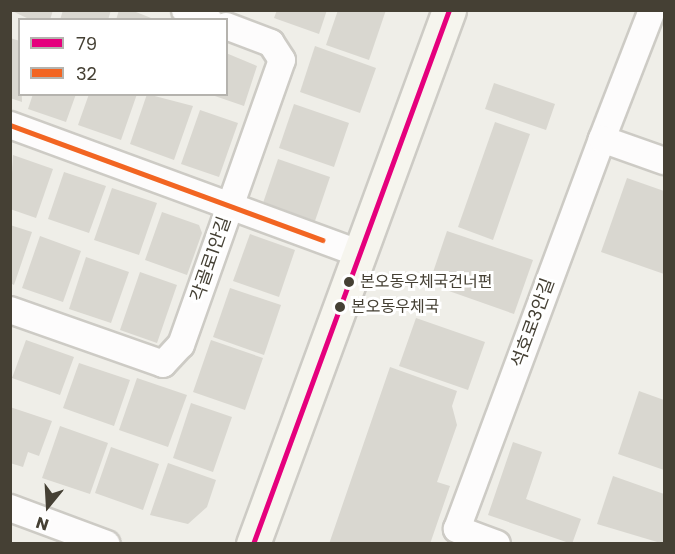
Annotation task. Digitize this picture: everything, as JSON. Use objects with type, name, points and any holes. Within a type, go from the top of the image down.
[{"type":"main road","points":[[253,543],[449,10]]},
{"type":"street","points":[[185,10],[204,18]]},
{"type":"street","points":[[652,10],[602,139],[664,161]]},
{"type":"street","name":"각골로1안길","points":[[10,310],[163,364],[181,345],[282,60],[271,43],[228,27]]},
{"type":"street","points":[[10,125],[360,254]]},
{"type":"street","name":"석호로3안길","points":[[497,543],[457,529],[602,139]]},
{"type":"street","points":[[10,508],[107,543]]},
{"type":"building","points":[[10,10],[53,10],[51,18],[27,18]]},
{"type":"building","points":[[63,10],[111,10],[109,18],[61,18]]},
{"type":"building","points":[[119,10],[131,10],[151,18],[117,18]]},
{"type":"building","points":[[277,10],[327,10],[319,34],[274,18]]},
{"type":"building","points":[[338,10],[386,10],[369,60],[326,45]]},
{"type":"building","points":[[10,38],[18,40],[18,96],[22,96],[22,102],[10,98]]},
{"type":"building","points":[[315,46],[376,68],[360,113],[300,92]]},
{"type":"building","points":[[228,54],[257,66],[244,106],[215,96],[228,96]]},
{"type":"building","points":[[494,83],[555,104],[546,130],[485,109]]},
{"type":"building","points":[[32,96],[75,96],[66,122],[28,109]]},
{"type":"building","points":[[88,96],[136,96],[121,140],[78,125]]},
{"type":"building","points":[[146,96],[193,106],[174,160],[130,144]]},
{"type":"building","points":[[294,104],[349,123],[334,167],[279,148]]},
{"type":"building","points":[[200,110],[238,123],[219,177],[181,164]]},
{"type":"building","points":[[495,122],[530,134],[493,240],[458,227]]},
{"type":"building","points":[[13,155],[53,169],[36,218],[10,209]]},
{"type":"building","points":[[278,159],[330,177],[315,221],[263,203]]},
{"type":"building","points":[[64,172],[106,186],[89,233],[48,219]]},
{"type":"building","points":[[627,178],[664,191],[664,274],[601,252]]},
{"type":"building","points":[[112,188],[157,203],[139,255],[94,240]]},
{"type":"building","points":[[162,212],[199,225],[202,233],[187,275],[145,260]]},
{"type":"building","points":[[10,225],[32,232],[14,285],[10,283]]},
{"type":"building","points":[[447,231],[533,260],[514,314],[429,284]]},
{"type":"building","points":[[250,234],[295,250],[279,297],[233,281]]},
{"type":"building","points":[[40,236],[81,251],[63,302],[22,288]]},
{"type":"building","points":[[86,257],[129,272],[111,323],[69,309]]},
{"type":"building","points":[[140,272],[177,285],[157,343],[120,330]]},
{"type":"building","points":[[230,288],[281,305],[264,355],[213,337]]},
{"type":"building","points":[[416,318],[485,342],[468,390],[399,366]]},
{"type":"building","points":[[26,340],[74,357],[60,395],[12,378]]},
{"type":"building","points":[[211,340],[263,358],[245,410],[193,392]]},
{"type":"building","points":[[79,363],[130,380],[114,426],[63,408]]},
{"type":"building","points":[[390,367],[457,391],[452,406],[457,425],[437,482],[450,486],[430,544],[329,544]]},
{"type":"building","points":[[137,378],[187,395],[168,447],[119,430]]},
{"type":"building","points":[[639,391],[664,400],[664,470],[618,454]]},
{"type":"building","points":[[191,403],[232,417],[213,472],[173,458]]},
{"type":"building","points":[[10,407],[52,421],[39,456],[28,452],[23,467],[10,463]]},
{"type":"building","points":[[60,426],[108,443],[90,494],[42,478]]},
{"type":"building","points":[[513,442],[542,452],[526,499],[581,519],[572,544],[488,515]]},
{"type":"building","points":[[111,447],[159,464],[143,510],[95,493]]},
{"type":"building","points":[[168,463],[216,480],[207,507],[188,524],[150,515]]},
{"type":"building","points":[[613,476],[664,494],[664,544],[597,524]]},
{"type":"transit line","name":"79","points":[[253,544],[449,10]]},
{"type":"transit line","name":"32","points":[[10,125],[322,240]]},
{"type":"place","name":"본오동우체국건너편","points":[[349,282]]},
{"type":"place","name":"본오동우체국","points":[[340,307]]}]
